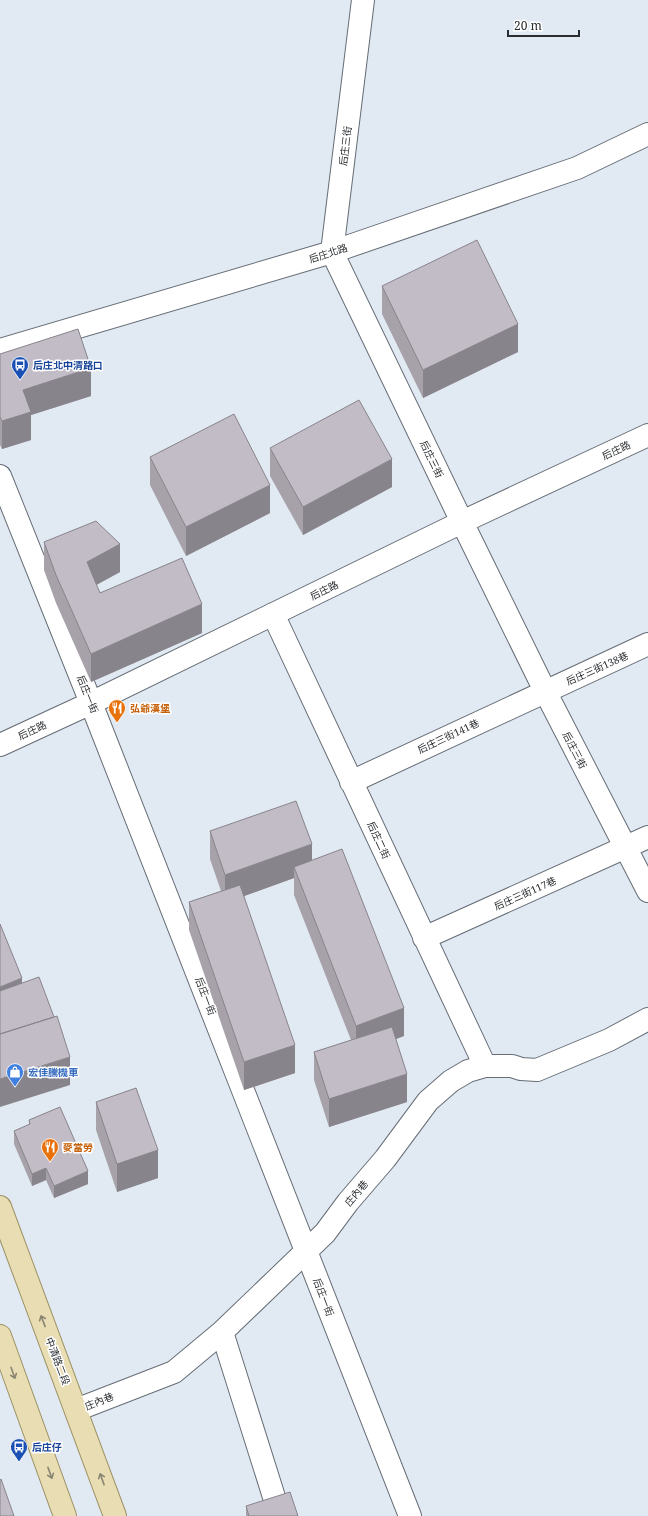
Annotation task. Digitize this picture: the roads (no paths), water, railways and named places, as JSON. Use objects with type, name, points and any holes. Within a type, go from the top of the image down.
[{"type":"main road","name":"中清路二段","points":[[0,1207],[115,1516]]},
{"type":"main road","points":[[0,1336],[66,1516]]},
{"type":"street","name":"后庄三街","points":[[362,0],[332,252],[545,691],[648,891]]},
{"type":"street","name":"后庄北路","points":[[0,350],[332,252],[577,168],[648,134]]},
{"type":"street","name":"后庄路","points":[[0,745],[91,703],[462,522],[648,435]]},
{"type":"street","name":"后庄一街","points":[[0,476],[91,703],[410,1516]]},
{"type":"street","name":"后庄二街","points":[[273,614],[485,1066]]},
{"type":"street","name":"后庄三街138巷","points":[[545,691],[648,644]]},
{"type":"street","name":"后庄三街141巷","points":[[351,782],[545,691]]},
{"type":"street","name":"后庄三街117巷","points":[[424,938],[648,837]]},
{"type":"street","name":"庄內巷","points":[[76,1410],[174,1372],[222,1332],[325,1233],[348,1202],[385,1159],[428,1101],[451,1081],[468,1071],[485,1066],[512,1066],[521,1069],[537,1070],[610,1040],[648,1019]]},
{"type":"street","points":[[222,1332],[280,1516]]},
{"type":"place","name":"后庄北中清路口","points":[[20,380]]},
{"type":"place","name":"弘爺漢堡","points":[[117,723]]},
{"type":"place","name":"宏佳騰機車","points":[[15,1087]]},
{"type":"place","name":"麥當勞","points":[[50,1162]]},
{"type":"place","name":"后庄仔","points":[[19,1462]]}]
